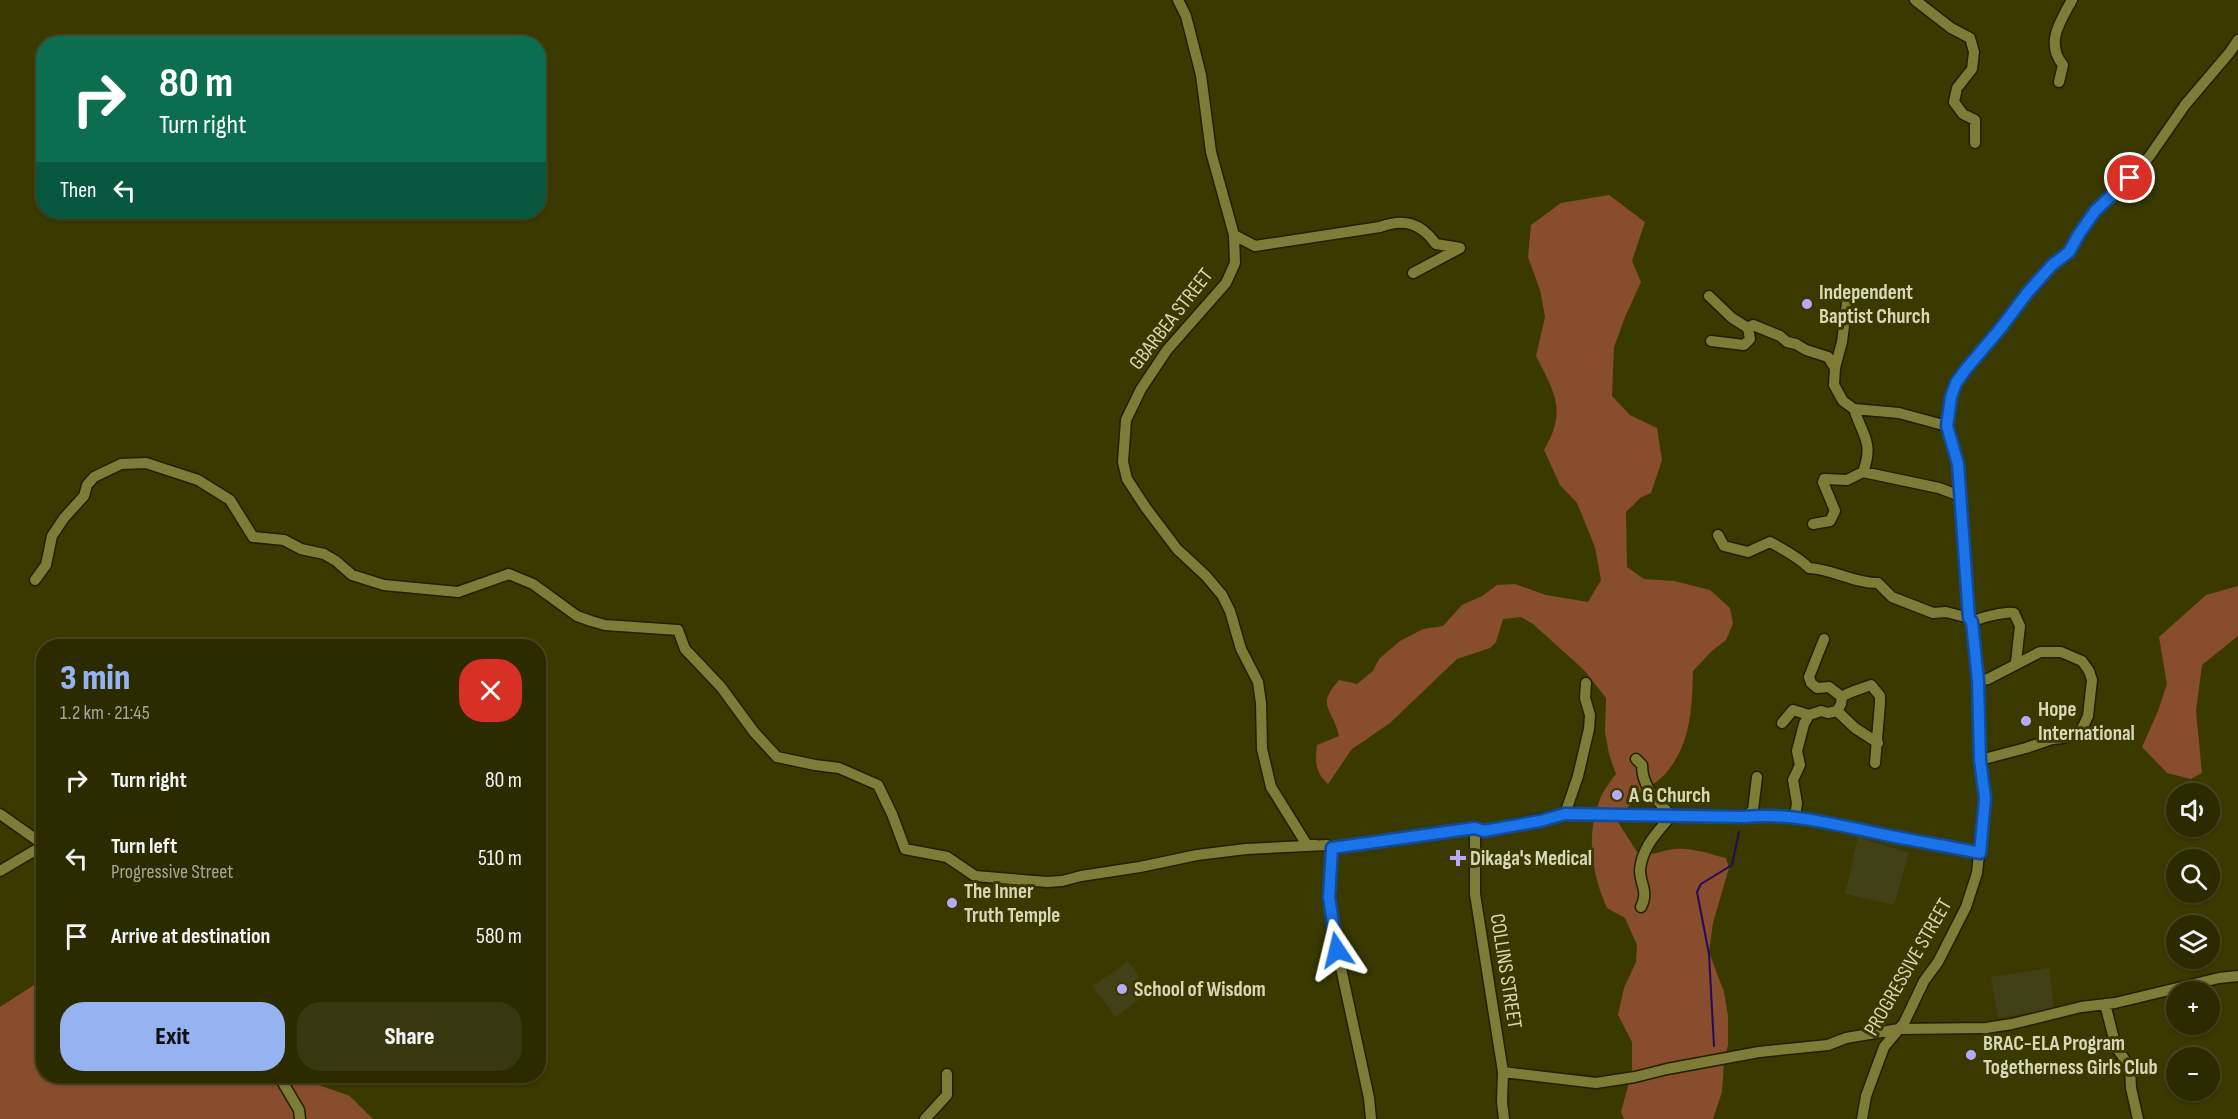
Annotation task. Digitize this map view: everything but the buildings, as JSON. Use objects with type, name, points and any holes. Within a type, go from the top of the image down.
[{"type":"street","name":"GBARBEA STREET","points":[[1178,0],[1186,16],[1201,75],[1211,152],[1234,235],[1235,263],[1226,284],[1167,350],[1141,389],[1126,420],[1123,462],[1127,479],[1146,508],[1177,549],[1206,576],[1222,595],[1230,611],[1241,649],[1258,682],[1262,749],[1271,787],[1307,844],[1330,847]]},
{"type":"street","points":[[1916,0],[1951,28],[1970,38],[1974,52],[1972,69],[1957,88],[1954,102],[1963,114],[1975,120],[1975,143]]},
{"type":"street","points":[[2059,82],[2063,66],[2053,46],[2057,27],[2072,0]]},
{"type":"street","name":"PROGRESSIVE STREET","points":[[1862,1119],[1866,1096],[1884,1047],[1899,1029],[1924,981],[1938,962],[1966,907],[1977,873],[1980,853],[1985,798],[1980,760],[1978,681],[1970,620],[1958,464],[1947,426],[1951,397],[1956,383],[1966,369],[2028,292],[2052,265],[2069,252],[2095,211],[2149,158],[2185,105],[2238,40]]},
{"type":"street","points":[[1234,235],[1255,246],[1380,227],[1396,221],[1426,230],[1436,244],[1460,248],[1413,273]]},
{"type":"street","points":[[1710,296],[1732,318],[1748,328],[1750,339],[1744,345],[1711,341]]},
{"type":"street","points":[[1847,302],[1834,385],[1843,401],[1854,409],[1869,446],[1863,472]]},
{"type":"street","points":[[1748,328],[1753,325],[1780,336],[1787,342],[1828,357],[1835,368]]},
{"type":"street","points":[[1854,409],[1899,412],[1947,426]]},
{"type":"street","points":[[35,580],[46,565],[52,536],[64,518],[84,496],[87,485],[94,477],[122,464],[146,463],[198,480],[230,500],[253,537],[284,540],[301,549],[324,554],[336,561],[352,576],[368,581],[384,585],[458,592],[508,574],[533,584],[570,612],[591,621],[604,625],[678,630],[685,649],[721,687],[754,732],[777,757],[839,768],[878,785],[905,849],[947,857],[975,876],[1062,881],[1217,852],[1330,847],[1475,828],[1484,831],[1565,814],[1795,817],[1980,853]]},
{"type":"street","points":[[1813,524],[1830,521],[1835,511],[1823,482],[1824,479],[1847,480],[1863,472],[1939,488],[1960,496]]},
{"type":"street","points":[[1718,535],[1724,546],[1748,552],[1770,542],[1801,560],[1809,568],[1821,568],[1851,580],[1878,583],[1892,597],[1933,613],[1946,612],[1970,620],[1988,618],[2007,611],[2014,613],[2020,626],[2016,662]]},
{"type":"street","points":[[1824,639],[1809,677],[1811,683],[1817,688],[1829,687],[1842,697]]},
{"type":"street","points":[[1978,681],[1988,679],[2016,662],[2040,652],[2061,652],[2082,661],[2092,680],[2088,716],[2081,731],[1980,760]]},
{"type":"street","points":[[1565,814],[1578,776],[1589,729],[1590,715],[1585,698],[1586,683]]},
{"type":"street","points":[[1782,723],[1792,710],[1809,715],[1821,711],[1828,713],[1837,711],[1846,693],[1871,685],[1880,696],[1875,763]]},
{"type":"street","points":[[1837,711],[1855,728],[1878,743]]},
{"type":"street","points":[[1795,817],[1797,803],[1793,780],[1800,765],[1797,751],[1800,736],[1809,715]]},
{"type":"street","points":[[1636,759],[1642,765],[1642,778],[1654,799],[1671,816]]},
{"type":"street","points":[[1744,817],[1753,810],[1757,777]]},
{"type":"street","points":[[0,814],[36,839]]},
{"type":"street","points":[[1641,907],[1646,898],[1640,869],[1648,842],[1671,816]]},
{"type":"street","name":"COLLINS STREET","points":[[1475,828],[1475,894],[1503,1072],[1504,1119]]},
{"type":"street","points":[[1330,847],[1329,897],[1333,931],[1369,1098],[1371,1119]]},
{"type":"street","points":[[0,871],[36,850]]},
{"type":"street","points":[[1503,1072],[1596,1083],[1759,1052],[1828,1045],[1846,1038],[1899,1029],[1986,1028],[2219,978],[2238,976]]},
{"type":"street","points":[[2104,1004],[2116,1047],[2130,1067],[2131,1088],[2138,1119]]},
{"type":"street","points":[[925,1119],[947,1095],[946,1074]]},
{"type":"street","points":[[283,1083],[299,1110],[300,1119]]},
{"type":"shaded area","points":[[1609,195],[1645,222],[1632,261],[1641,282],[1614,347],[1612,396],[1630,415],[1657,428],[1662,460],[1651,493],[1640,498],[1626,512],[1627,567],[1644,579],[1674,581],[1710,590],[1730,608],[1733,624],[1726,640],[1693,671],[1688,729],[1678,755],[1660,779],[1632,802],[1618,822],[1637,852],[1653,854],[1674,849],[1687,849],[1726,858],[1729,868],[1713,923],[1709,952],[1724,992],[1728,1016],[1728,1045],[1724,1061],[1722,1092],[1713,1119],[1624,1119],[1621,1112],[1632,1071],[1632,1042],[1618,1015],[1624,988],[1636,962],[1637,945],[1625,918],[1607,908],[1594,869],[1592,855],[1595,815],[1606,787],[1616,774],[1605,732],[1606,698],[1584,670],[1533,624],[1521,617],[1503,619],[1496,642],[1490,648],[1457,659],[1390,723],[1352,749],[1328,784],[1318,771],[1316,762],[1317,745],[1339,736],[1327,702],[1332,689],[1339,680],[1357,684],[1373,671],[1379,659],[1400,641],[1423,629],[1443,626],[1462,605],[1482,596],[1497,585],[1515,584],[1546,595],[1588,602],[1601,580],[1595,547],[1577,503],[1560,485],[1544,450],[1551,436],[1557,413],[1549,381],[1536,356],[1545,317],[1540,290],[1528,257],[1531,225],[1561,203]]},
{"type":"shaded area","points":[[2238,586],[2238,636],[2202,665],[2196,711],[2202,773],[2191,779],[2167,773],[2142,747],[2167,684],[2159,637],[2206,595]]},
{"type":"shaded area","points":[[1858,837],[1909,853],[1894,905],[1845,894]]},
{"type":"shaded area","name":"School of Wisdom","points":[[1128,961],[1150,992],[1115,1017],[1093,986]]},
{"type":"shaded area","points":[[2049,968],[2054,1009],[1998,1018],[1991,977]]},
{"type":"shaded area","points":[[36,984],[36,1083],[313,1083],[350,1096],[373,1119],[0,1119],[0,1007]]},
{"type":"waterway","points":[[1714,1046],[1709,954],[1697,892],[1701,884],[1732,865],[1739,832]]},
{"type":"place","name":"Independent Baptist Church","points":[[1807,304]]},
{"type":"place","name":"Hope International","points":[[2026,721]]},
{"type":"place","name":"A G Church","points":[[1617,795]]},
{"type":"place","name":"Dikaga's Medical","points":[[1458,858]]},
{"type":"place","name":"The Inner Truth Temple","points":[[952,903]]},
{"type":"place","name":"School of Wisdom","points":[[1122,989]]},
{"type":"place","name":"BRAC-ELA Program Togetherness Girls Club","points":[[1971,1055]]},
{"type":"route","points":[[1337,950],[1329,897],[1332,848],[1475,828],[1484,831],[1565,814],[1795,817],[1980,853],[1985,798],[1980,760],[1978,681],[1972,622],[1969,618],[1958,464],[1947,426],[1951,397],[1956,383],[1966,369],[2028,292],[2052,265],[2069,252],[2095,211],[2130,178]]}]
